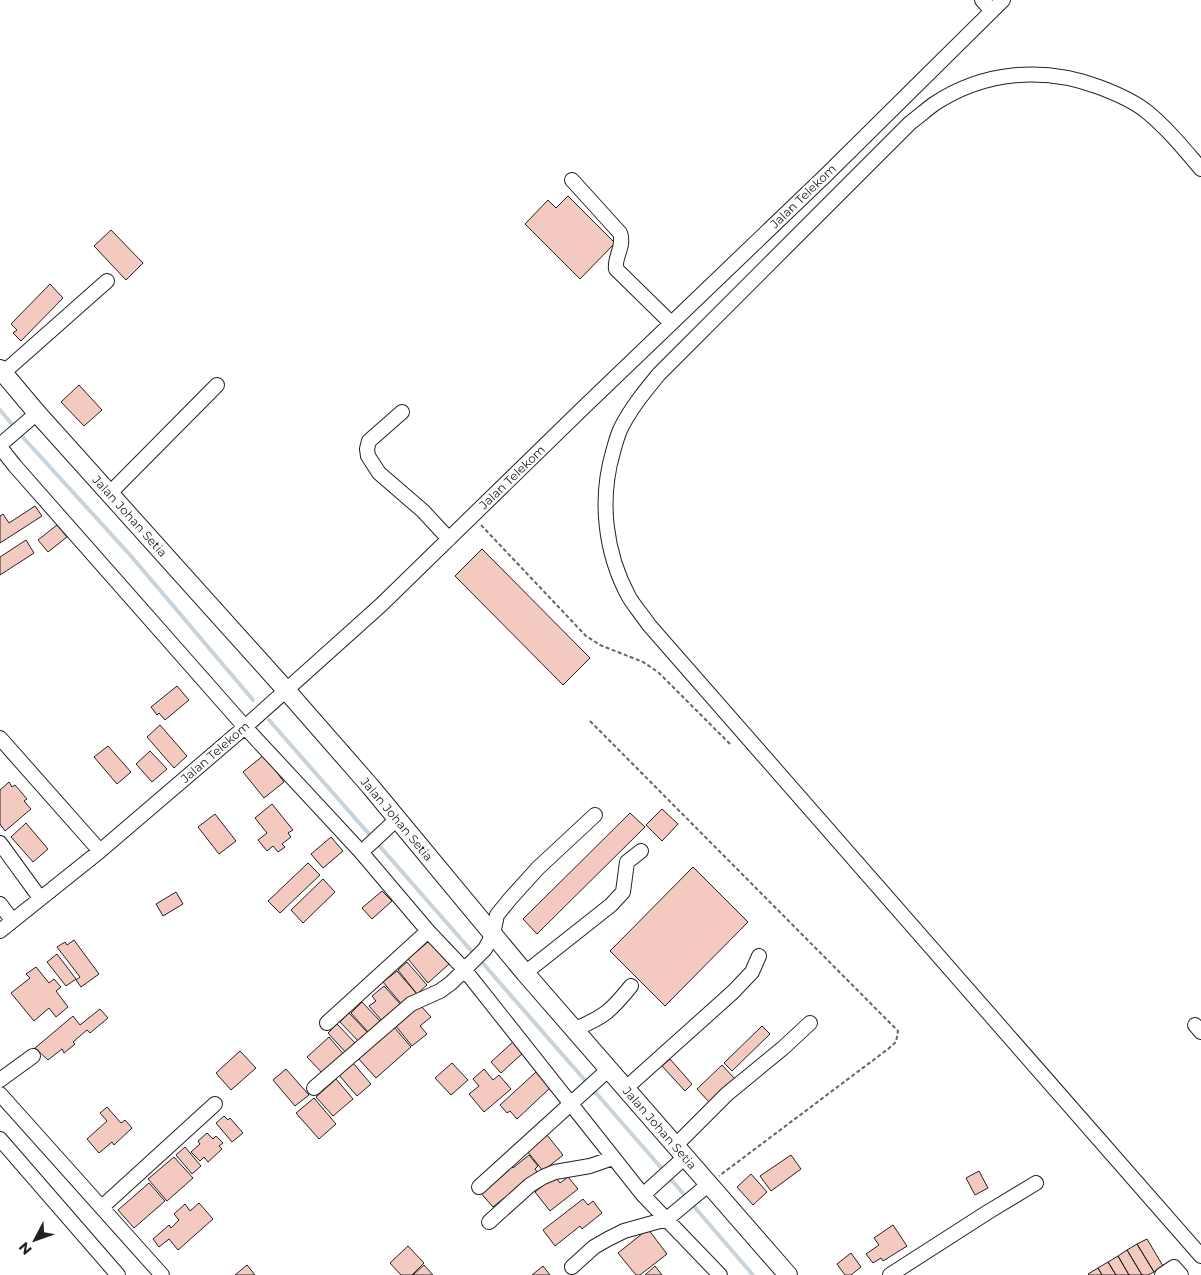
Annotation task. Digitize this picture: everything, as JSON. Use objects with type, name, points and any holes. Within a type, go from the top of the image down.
[{"type":"main road","name":"Jalan Johan Setia","points":[[2,371],[32,417],[110,493],[286,690],[489,942],[524,973],[575,1029],[604,1074],[626,1088],[677,1157],[704,1188],[788,1275]]},
{"type":"street","points":[[982,0],[992,11]]},
{"type":"street","name":"Jalan Telekom","points":[[0,931],[100,851],[245,727],[381,605],[826,175],[1003,0]]},
{"type":"street","points":[[1201,170],[1169,132],[1145,111],[1117,94],[1081,80],[1051,74],[1007,76],[978,84],[935,104],[910,123],[659,374],[619,431],[608,469],[605,502],[607,535],[617,572],[630,598],[649,625],[1201,1256]]},
{"type":"street","points":[[572,180],[620,233],[622,238],[615,265],[616,269],[671,323]]},
{"type":"street","points":[[2,371],[107,281]]},
{"type":"street","points":[[110,493],[217,385]]},
{"type":"street","points":[[402,412],[369,440],[368,456],[379,472],[422,511],[449,539]]},
{"type":"street","points":[[32,417],[3,444],[14,466],[245,727],[362,852],[428,931],[467,966],[575,1100],[614,1158],[648,1191],[720,1275]]},
{"type":"street","points":[[0,738],[100,851]]},
{"type":"street","points":[[314,1088],[411,1004],[440,991],[467,966],[489,942],[497,915],[510,899],[538,868],[594,815]]},
{"type":"street","points":[[368,846],[394,823]]},
{"type":"street","points":[[0,843],[40,898]]},
{"type":"street","points":[[524,973],[610,905],[623,892],[627,862],[641,851]]},
{"type":"street","points":[[0,904],[12,920]]},
{"type":"street","points":[[327,1023],[428,931]]},
{"type":"street","points":[[626,1088],[733,992],[752,972],[759,956]]},
{"type":"street","points":[[575,1029],[599,1019],[616,1005],[631,986]]},
{"type":"street","points":[[648,1191],[727,1094],[810,1023]]},
{"type":"street","points":[[0,1080],[33,1056]]},
{"type":"street","points":[[480,1187],[604,1074]]},
{"type":"street","points":[[0,1094],[162,1275]]},
{"type":"street","points":[[102,1207],[215,1104]]},
{"type":"street","points":[[0,1139],[118,1275]]},
{"type":"street","points":[[489,1222],[530,1185],[542,1177],[555,1172],[590,1166],[614,1158]]},
{"type":"street","points":[[890,1275],[1036,1183]]},
{"type":"street","points":[[572,1267],[594,1247],[608,1238],[670,1217],[704,1188]]},
{"type":"street","points":[[1162,1275],[1178,1271]]},
{"type":"path","points":[[472,516],[586,636],[643,662],[658,672],[731,745]]},
{"type":"building","points":[[568,196],[615,243],[580,279],[525,224],[548,200],[556,208]]},
{"type":"building","points":[[111,230],[143,263],[126,280],[94,246]]},
{"type":"building","points":[[50,284],[63,298],[21,341],[13,333],[17,330],[11,324]]},
{"type":"building","points":[[79,385],[102,410],[84,426],[61,402]]},
{"type":"building","points":[[35,506],[42,516],[0,543],[0,516],[3,514],[9,523]]},
{"type":"building","points":[[57,525],[67,537],[48,552],[38,540]]},
{"type":"building","points":[[26,540],[34,553],[0,575],[0,557]]},
{"type":"building","points":[[482,549],[590,658],[563,685],[455,576]]},
{"type":"building","points":[[177,686],[189,700],[165,720],[159,713],[157,715],[151,707]]},
{"type":"building","points":[[160,725],[187,756],[174,768],[147,737]]},
{"type":"building","points":[[108,746],[131,772],[117,784],[94,757]]},
{"type":"building","points":[[150,751],[167,769],[152,782],[136,764]]},
{"type":"building","points":[[264,755],[284,782],[264,798],[243,772]]},
{"type":"building","points":[[9,782],[12,787],[15,785],[27,799],[24,801],[31,809],[5,831],[0,824],[0,790]]},
{"type":"building","points":[[272,804],[293,830],[288,833],[291,837],[282,844],[285,847],[278,852],[273,846],[267,851],[258,840],[267,833],[255,818]]},
{"type":"building","points":[[662,809],[678,824],[662,841],[646,825]]},
{"type":"building","points":[[630,813],[645,827],[537,934],[523,919]]},
{"type":"building","points":[[215,814],[236,841],[219,854],[198,827]]},
{"type":"building","points":[[26,823],[48,849],[33,862],[11,837]]},
{"type":"building","points":[[331,837],[343,851],[323,868],[311,854]]},
{"type":"building","points":[[308,863],[320,875],[280,913],[268,901]]},
{"type":"building","points":[[693,867],[748,922],[665,1006],[610,951]]},
{"type":"building","points":[[323,879],[335,892],[303,923],[291,910]]},
{"type":"building","points":[[382,891],[392,901],[372,919],[362,908]]},
{"type":"building","points":[[176,892],[183,904],[163,916],[156,904]]},
{"type":"building","points":[[74,940],[99,974],[81,987],[76,980],[80,977],[57,947],[65,942],[67,945]]},
{"type":"building","points":[[429,941],[449,964],[428,983],[408,959]]},
{"type":"building","points":[[57,954],[76,979],[66,986],[47,962]]},
{"type":"building","points":[[407,962],[427,985],[417,994],[398,970]]},
{"type":"building","points":[[36,967],[49,983],[54,979],[61,987],[56,991],[68,1007],[56,1017],[49,1008],[34,1021],[11,993],[30,978],[26,974]]},
{"type":"building","points":[[397,971],[417,994],[403,1006],[383,982]]},
{"type":"building","points":[[384,986],[402,1006],[383,1022],[369,1006],[376,1001],[372,996]]},
{"type":"building","points":[[362,1002],[380,1021],[368,1032],[351,1013]]},
{"type":"building","points":[[420,1005],[431,1017],[420,1026],[427,1034],[412,1046],[395,1025]]},
{"type":"building","points":[[100,1009],[108,1018],[90,1033],[87,1030],[64,1053],[62,1049],[48,1060],[35,1048],[73,1016],[80,1025]]},
{"type":"building","points":[[349,1013],[370,1035],[361,1044],[340,1022]]},
{"type":"building","points":[[337,1024],[358,1046],[348,1055],[328,1033]]},
{"type":"building","points":[[762,1026],[770,1034],[732,1071],[724,1063]]},
{"type":"building","points":[[394,1027],[411,1047],[376,1078],[358,1058]]},
{"type":"building","points":[[329,1037],[346,1057],[325,1076],[307,1057]]},
{"type":"building","points":[[514,1041],[524,1052],[501,1073],[491,1062]]},
{"type":"building","points":[[240,1051],[256,1068],[231,1090],[216,1073]]},
{"type":"building","points":[[670,1059],[692,1084],[685,1091],[662,1066]]},
{"type":"building","points":[[353,1063],[371,1084],[357,1096],[339,1075]]},
{"type":"building","points":[[452,1063],[468,1080],[451,1095],[435,1078]]},
{"type":"building","points":[[722,1065],[735,1079],[710,1103],[697,1089]]},
{"type":"building","points":[[286,1069],[309,1095],[295,1106],[273,1080]]},
{"type":"building","points":[[484,1069],[493,1080],[499,1075],[511,1089],[484,1112],[469,1094],[479,1086],[473,1079]]},
{"type":"building","points":[[536,1072],[550,1088],[517,1119],[510,1111],[507,1113],[500,1105]]},
{"type":"building","points":[[336,1079],[353,1099],[333,1116],[316,1097]]},
{"type":"building","points":[[314,1098],[336,1124],[319,1139],[296,1113]]},
{"type":"building","points":[[107,1107],[121,1123],[125,1120],[132,1128],[114,1145],[112,1142],[99,1153],[87,1139],[107,1121],[100,1113]]},
{"type":"building","points":[[224,1116],[228,1120],[230,1118],[243,1133],[232,1142],[216,1123]]},
{"type":"building","points":[[207,1133],[213,1139],[216,1136],[223,1143],[219,1146],[222,1149],[208,1162],[204,1157],[200,1161],[191,1152],[200,1144],[198,1141]]},
{"type":"building","points":[[547,1135],[563,1155],[543,1171],[527,1151]]},
{"type":"building","points":[[185,1147],[201,1166],[192,1174],[176,1155]]},
{"type":"building","points":[[529,1155],[538,1166],[535,1169],[538,1173],[506,1200],[504,1198],[493,1207],[479,1191],[510,1165],[513,1168]]},
{"type":"building","points":[[791,1155],[801,1169],[771,1191],[760,1176]]},
{"type":"building","points":[[174,1157],[193,1178],[167,1201],[148,1179]]},
{"type":"building","points":[[979,1171],[988,1188],[975,1195],[966,1178]]},
{"type":"building","points":[[751,1174],[767,1192],[753,1205],[737,1187]]},
{"type":"building","points":[[555,1176],[560,1183],[568,1177],[578,1189],[550,1211],[535,1192]]},
{"type":"building","points":[[149,1183],[165,1201],[134,1228],[118,1210]]},
{"type":"building","points":[[583,1199],[588,1205],[593,1201],[602,1213],[582,1229],[580,1226],[555,1246],[543,1230]]},
{"type":"building","points":[[199,1203],[213,1219],[178,1250],[169,1239],[159,1247],[153,1239],[169,1225],[171,1228],[179,1220],[174,1214],[185,1204],[190,1211]]},
{"type":"building","points":[[893,1225],[907,1246],[883,1261],[881,1258],[873,1263],[866,1254],[879,1245],[874,1238]]},
{"type":"building","points":[[648,1229],[667,1254],[640,1275],[636,1275],[618,1253]]},
{"type":"building","points":[[1147,1239],[1163,1266],[1154,1272],[1137,1244]]},
{"type":"building","points":[[1137,1244],[1154,1272],[1148,1275],[1142,1275],[1127,1250]]},
{"type":"building","points":[[408,1246],[424,1263],[412,1275],[401,1275],[390,1263]]},
{"type":"building","points":[[1127,1250],[1142,1275],[1129,1275],[1118,1256]]},
{"type":"building","points":[[851,1253],[861,1267],[851,1275],[845,1275],[837,1264]]},
{"type":"building","points":[[1118,1256],[1129,1275],[1116,1275],[1108,1262]]},
{"type":"building","points":[[1108,1262],[1116,1275],[1102,1275],[1098,1268]]},
{"type":"building","points":[[247,1265],[255,1275],[235,1275]]},
{"type":"building","points":[[424,1265],[433,1275],[413,1275]]},
{"type":"building","points":[[543,1266],[550,1275],[532,1275]]},
{"type":"building","points":[[655,1266],[662,1275],[645,1275]]},
{"type":"building","points":[[1098,1268],[1102,1275],[1088,1274]]},
{"type":"waterway","points":[[0,410],[15,428]]},
{"type":"waterway","points":[[19,433],[131,556],[253,700]]},
{"type":"waterway","points":[[269,720],[475,955]]},
{"type":"waterway","points":[[480,960],[664,1171]]},
{"type":"waterway","points":[[669,1177],[687,1198]]},
{"type":"waterway","points":[[691,1203],[753,1275]]}]
